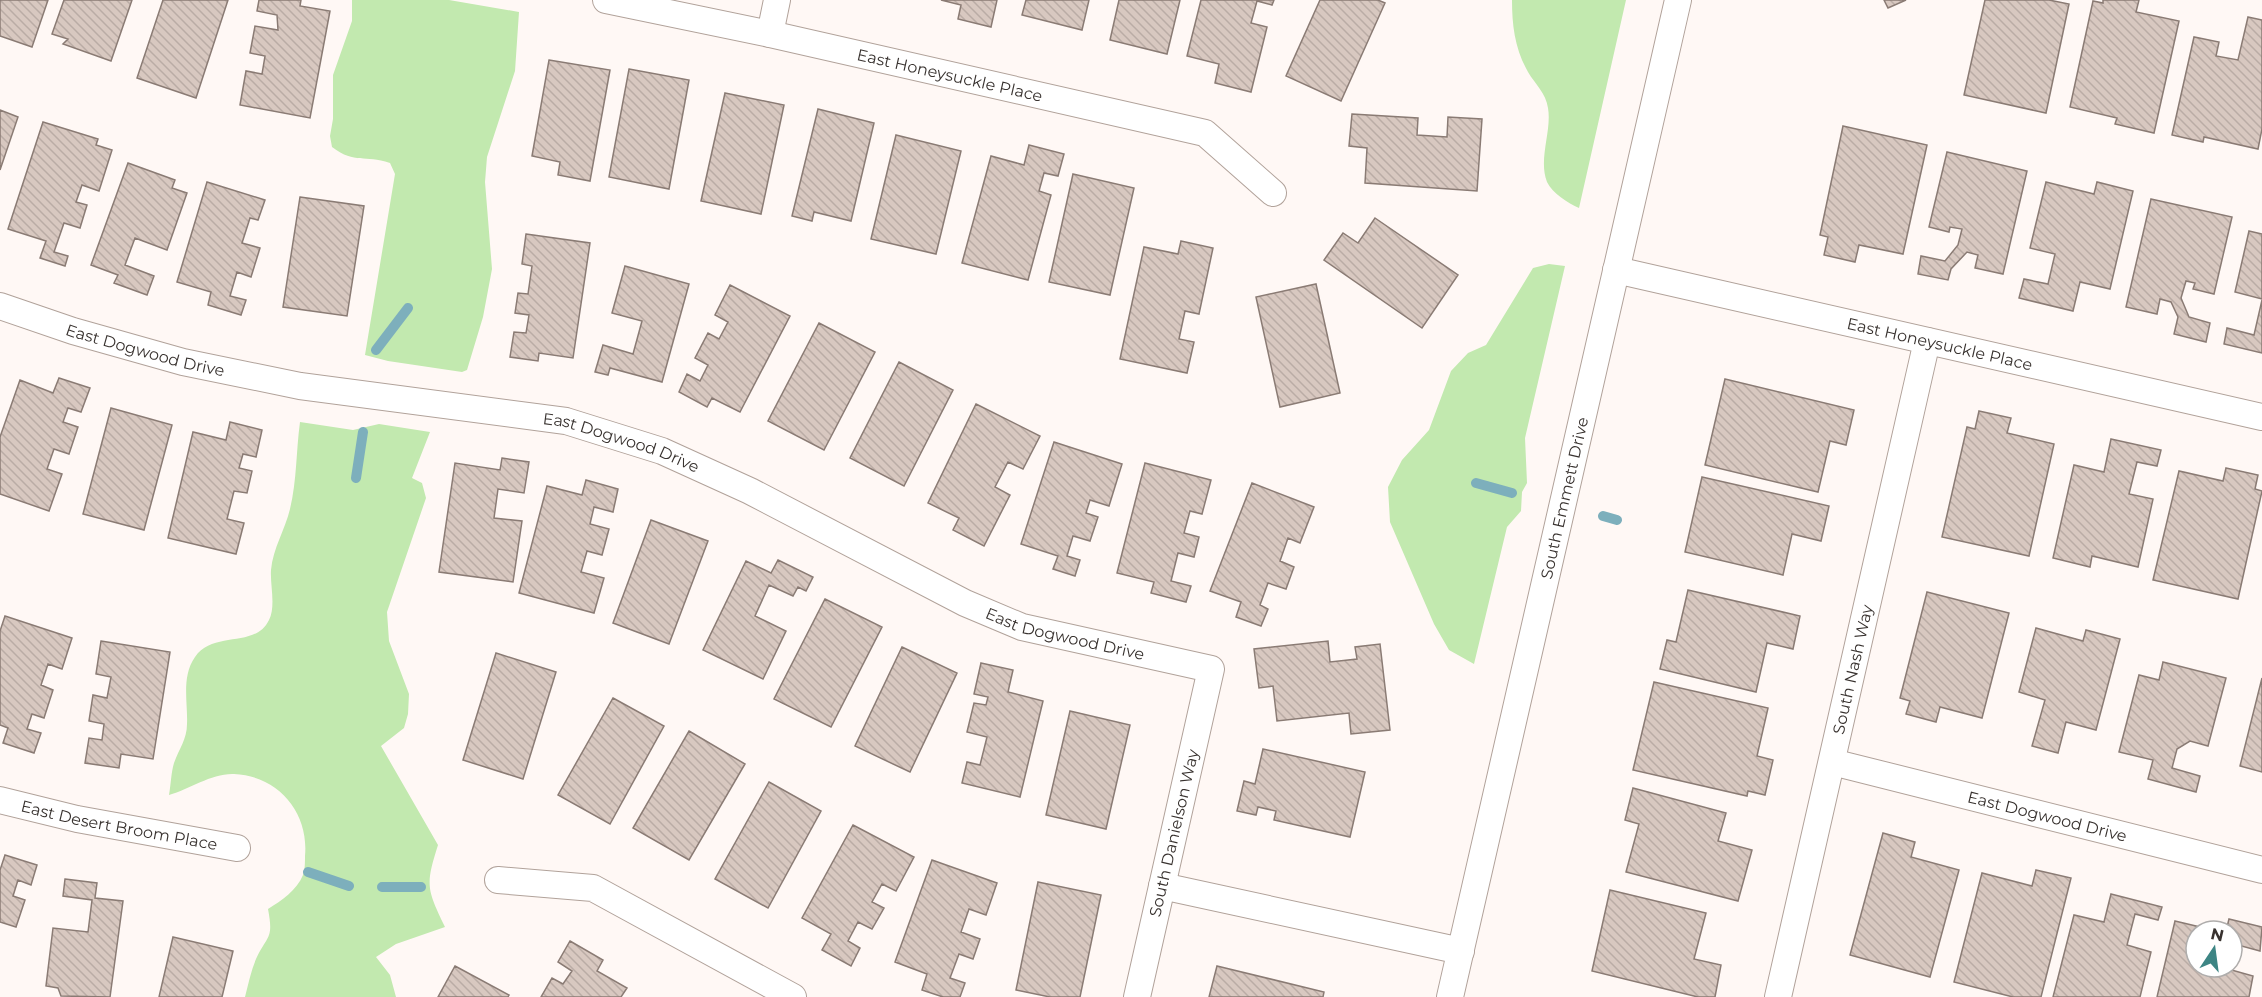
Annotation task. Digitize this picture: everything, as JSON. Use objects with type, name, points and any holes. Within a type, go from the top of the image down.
[{"type":"street","name":"East Honeysuckle Place","points":[[606,0],[770,34],[1205,133],[1273,193]]},
{"type":"street","points":[[770,34],[777,0]]},
{"type":"street","name":"South Emmett Drive","points":[[1450,997],[1678,0]]},
{"type":"street","name":"East Honeysuckle Place","points":[[1616,270],[2262,417]]},
{"type":"street","name":"East Dogwood Drive","points":[[0,306],[73,331],[183,362],[300,386],[566,421],[662,452],[750,491],[965,603],[1022,627],[1211,669]]},
{"type":"street","name":"South Nash Way","points":[[1778,997],[1927,341]]},
{"type":"street","name":"South Danielson Way","points":[[1137,997],[1211,669]]},
{"type":"street","name":"East Dogwood Drive","points":[[1832,762],[2262,870]]},
{"type":"street","name":"East Desert Broom Place","points":[[0,800],[77,819],[237,848]]},
{"type":"street","points":[[498,879],[593,888],[794,997]]},
{"type":"street","points":[[1162,886],[1461,951]]},
{"type":"green space","points":[[352,0],[449,0],[519,12],[515,71],[487,157],[485,182],[492,269],[483,317],[467,370],[462,372],[388,361],[365,355],[395,174],[390,163],[354,158],[332,147],[330,136],[333,119],[333,75],[352,21]]},
{"type":"green space","points":[[1512,0],[1626,0],[1579,208],[1556,194],[1547,182],[1544,155],[1548,108],[1543,93],[1528,72],[1517,46]]},
{"type":"green space","points":[[1549,264],[1565,266],[1525,438],[1527,483],[1522,492],[1521,511],[1507,527],[1474,664],[1449,650],[1434,624],[1390,522],[1388,487],[1402,460],[1429,430],[1451,371],[1468,353],[1486,345],[1533,268]]},
{"type":"green space","points":[[300,422],[353,430],[379,424],[430,432],[412,478],[422,483],[426,498],[387,612],[389,641],[409,694],[408,714],[404,728],[381,746],[438,845],[431,870],[430,887],[434,904],[445,927],[396,944],[376,957],[390,975],[396,997],[245,997],[254,964],[270,932],[268,909],[293,890],[303,875],[305,840],[302,825],[288,800],[277,789],[250,776],[226,774],[169,795],[174,763],[187,729],[187,681],[195,657],[203,649],[213,644],[254,634],[263,629],[269,620],[272,602],[272,562],[288,517],[292,498]]},
{"type":"building","points":[[0,0],[48,0],[32,47],[0,36]]},
{"type":"building","points":[[64,0],[132,0],[111,61],[63,44],[68,39],[52,34]]},
{"type":"building","points":[[163,0],[228,0],[196,98],[137,78]]},
{"type":"building","points":[[259,0],[301,0],[300,6],[330,11],[310,118],[240,105],[246,71],[262,74],[265,56],[250,53],[255,26],[278,30],[277,15],[257,11]]},
{"type":"building","points":[[941,0],[997,0],[991,27],[958,19],[961,5]]},
{"type":"building","points":[[1026,0],[1089,0],[1082,30],[1022,15]]},
{"type":"building","points":[[1119,0],[1180,0],[1167,54],[1110,40]]},
{"type":"building","points":[[1201,0],[1274,0],[1272,5],[1257,1],[1251,23],[1267,27],[1251,92],[1215,83],[1219,64],[1187,56]]},
{"type":"building","points":[[1320,0],[1378,0],[1385,3],[1341,101],[1286,76]]},
{"type":"building","points":[[1884,0],[1906,0],[1888,8]]},
{"type":"building","points":[[1985,0],[2049,0],[2069,4],[2046,113],[1964,95]]},
{"type":"building","points":[[2103,0],[2139,0],[2136,12],[2179,21],[2154,133],[2115,124],[2117,118],[2070,107],[2093,1],[2103,3]]},
{"type":"building","points":[[2248,17],[2262,20],[2262,129],[2258,149],[2204,137],[2203,142],[2172,135],[2194,37],[2219,42],[2216,56],[2238,60]]},
{"type":"building","points":[[549,60],[610,70],[590,181],[558,175],[560,162],[532,156]]},
{"type":"building","points":[[629,69],[689,80],[669,189],[609,177]]},
{"type":"building","points":[[725,93],[784,105],[761,214],[701,201]]},
{"type":"building","points":[[818,109],[874,123],[851,221],[814,212],[812,221],[792,216]]},
{"type":"building","points":[[0,110],[18,117],[0,170]]},
{"type":"building","points":[[1352,114],[1418,118],[1417,135],[1447,137],[1448,117],[1482,119],[1477,191],[1365,183],[1367,148],[1349,146]]},
{"type":"building","points":[[43,122],[98,139],[96,145],[112,150],[99,191],[82,185],[76,202],[87,205],[80,228],[64,223],[54,252],[68,256],[65,266],[40,258],[46,241],[8,229]]},
{"type":"building","points":[[1843,126],[1927,145],[1903,254],[1859,245],[1855,262],[1824,255],[1828,237],[1820,235]]},
{"type":"building","points":[[896,135],[961,151],[936,254],[871,239]]},
{"type":"building","points":[[1029,145],[1064,154],[1058,176],[1044,173],[1039,191],[1051,195],[1028,280],[962,263],[991,156],[1024,165]]},
{"type":"building","points":[[1947,152],[2027,171],[2003,274],[1975,268],[1978,255],[1967,252],[1951,269],[1948,280],[1918,274],[1921,256],[1945,261],[1958,245],[1962,229],[1950,227],[1949,232],[1929,227]]},
{"type":"building","points":[[128,163],[175,180],[172,188],[187,193],[167,250],[135,238],[125,265],[154,276],[147,295],[114,283],[118,275],[91,265]]},
{"type":"building","points":[[1073,174],[1134,188],[1110,295],[1049,282]]},
{"type":"building","points":[[207,182],[265,200],[258,220],[250,218],[242,243],[260,248],[251,277],[237,272],[230,296],[246,300],[241,315],[208,305],[211,292],[177,282]]},
{"type":"building","points":[[2046,182],[2094,194],[2097,182],[2133,191],[2110,289],[2080,282],[2073,311],[2019,298],[2024,279],[2048,284],[2055,254],[2030,248]]},
{"type":"building","points":[[300,197],[364,206],[347,316],[283,307]]},
{"type":"building","points":[[2151,199],[2232,217],[2214,294],[2193,289],[2195,283],[2186,281],[2181,298],[2189,317],[2210,323],[2206,342],[2174,334],[2178,317],[2171,302],[2160,299],[2157,314],[2126,307]]},
{"type":"building","points":[[1375,218],[1458,275],[1422,328],[1324,260],[1343,233],[1358,243]]},
{"type":"building","points":[[2249,231],[2262,234],[2262,299],[2235,292]]},
{"type":"building","points":[[526,234],[590,243],[573,358],[539,353],[538,361],[510,357],[514,332],[526,333],[529,315],[515,313],[518,293],[528,294],[532,266],[522,264]]},
{"type":"building","points":[[1181,241],[1213,248],[1199,314],[1185,311],[1179,339],[1194,342],[1187,373],[1120,359],[1144,247],[1178,254]]},
{"type":"building","points":[[625,266],[689,284],[662,382],[610,368],[608,375],[595,372],[603,345],[633,354],[642,321],[612,313]]},
{"type":"building","points":[[1316,284],[1340,393],[1280,407],[1256,297]]},
{"type":"building","points":[[730,285],[790,316],[740,412],[712,398],[707,407],[679,392],[687,374],[700,381],[708,365],[695,358],[708,333],[719,339],[728,322],[715,315]]},
{"type":"building","points":[[2262,300],[2262,353],[2224,344],[2227,328],[2254,335]]},
{"type":"building","points":[[819,323],[875,352],[824,450],[768,421]]},
{"type":"building","points":[[899,362],[953,390],[904,486],[850,458]]},
{"type":"building","points":[[59,378],[90,388],[81,412],[68,408],[63,422],[78,427],[69,454],[54,449],[47,469],[62,474],[49,511],[0,494],[0,437],[20,380],[53,393]]},
{"type":"building","points":[[1725,379],[1854,410],[1846,445],[1830,441],[1818,492],[1705,465]]},
{"type":"building","points":[[976,404],[1040,436],[1023,469],[1008,462],[995,487],[1010,495],[984,546],[953,530],[959,518],[928,503]]},
{"type":"building","points":[[111,408],[172,425],[144,530],[83,514]]},
{"type":"building","points":[[1979,411],[2011,418],[2007,433],[2054,444],[2029,556],[1942,537],[1967,427],[1975,429]]},
{"type":"building","points":[[230,422],[262,430],[256,457],[243,454],[239,468],[252,471],[247,493],[234,491],[227,519],[244,523],[236,554],[168,538],[193,432],[226,440]]},
{"type":"building","points":[[2111,439],[2161,450],[2157,466],[2137,462],[2129,494],[2153,499],[2138,567],[2092,556],[2090,567],[2053,558],[2074,465],[2104,472]]},
{"type":"building","points":[[1054,442],[1122,464],[1109,506],[1090,500],[1086,513],[1098,517],[1090,541],[1073,536],[1067,556],[1080,560],[1075,576],[1053,569],[1058,556],[1021,544]]},
{"type":"building","points":[[502,458],[529,462],[524,493],[498,489],[494,518],[522,521],[513,582],[439,572],[455,463],[500,470]]},
{"type":"building","points":[[1145,463],[1211,480],[1202,514],[1190,511],[1184,533],[1199,537],[1194,557],[1178,553],[1171,581],[1191,586],[1186,602],[1151,593],[1154,582],[1117,573]]},
{"type":"building","points":[[2226,468],[2258,475],[2255,489],[2262,491],[2238,599],[2153,580],[2179,471],[2223,481]]},
{"type":"building","points":[[1702,477],[1829,506],[1821,541],[1792,534],[1783,575],[1685,552]]},
{"type":"building","points":[[586,480],[618,489],[613,512],[594,507],[590,524],[609,529],[602,555],[587,551],[581,572],[604,578],[594,613],[519,593],[547,486],[582,495]]},
{"type":"building","points":[[1252,483],[1314,507],[1300,543],[1288,538],[1280,561],[1294,567],[1286,589],[1268,583],[1260,605],[1268,609],[1261,626],[1236,617],[1241,602],[1210,591]]},
{"type":"building","points":[[651,520],[708,541],[669,644],[613,623]]},
{"type":"building","points":[[778,560],[813,577],[806,591],[798,587],[793,596],[769,585],[755,616],[786,631],[763,679],[703,650],[746,561],[771,573]]},
{"type":"building","points":[[1688,590],[1800,616],[1793,649],[1767,643],[1756,692],[1660,669],[1667,640],[1676,642]]},
{"type":"building","points":[[1927,592],[2009,613],[1982,718],[1940,707],[1936,722],[1906,714],[1910,701],[1900,698]]},
{"type":"building","points":[[825,599],[882,627],[831,727],[774,699]]},
{"type":"building","points":[[5,616],[72,638],[62,669],[48,664],[41,685],[53,690],[44,718],[32,714],[27,729],[41,733],[34,753],[3,743],[8,728],[0,725],[0,631]]},
{"type":"building","points":[[2036,628],[2083,641],[2086,630],[2120,639],[2096,730],[2066,722],[2058,753],[2032,746],[2045,700],[2019,692]]},
{"type":"building","points":[[101,641],[170,652],[153,759],[121,754],[119,768],[85,763],[89,738],[102,740],[104,724],[89,721],[93,695],[107,698],[111,677],[96,674]]},
{"type":"building","points":[[1328,641],[1330,662],[1357,659],[1355,647],[1380,644],[1390,730],[1351,734],[1349,713],[1277,721],[1273,686],[1259,688],[1254,649]]},
{"type":"building","points":[[902,647],[957,673],[910,772],[855,746]]},
{"type":"building","points":[[496,653],[556,672],[523,779],[463,760]]},
{"type":"building","points":[[2163,662],[2226,678],[2208,746],[2190,741],[2177,749],[2172,768],[2200,776],[2196,792],[2148,779],[2153,760],[2119,752],[2139,675],[2159,680]]},
{"type":"building","points":[[981,663],[1013,670],[1008,692],[1043,701],[1020,797],[962,783],[967,762],[980,765],[987,737],[967,732],[974,703],[986,705],[988,697],[974,694]]},
{"type":"building","points":[[2262,678],[2262,772],[2240,766]]},
{"type":"building","points":[[1654,682],[1768,708],[1757,756],[1773,760],[1765,795],[1748,791],[1747,796],[1633,770]]},
{"type":"building","points":[[613,698],[664,726],[610,824],[558,795]]},
{"type":"building","points":[[1070,711],[1130,725],[1106,829],[1046,815]]},
{"type":"building","points":[[689,731],[745,764],[689,860],[633,828]]},
{"type":"building","points":[[1263,749],[1365,772],[1350,837],[1274,820],[1276,811],[1258,807],[1256,815],[1237,811],[1244,781],[1255,784]]},
{"type":"building","points":[[769,782],[821,811],[768,908],[715,879]]},
{"type":"building","points":[[1633,788],[1726,813],[1718,841],[1752,850],[1738,901],[1626,872],[1639,824],[1625,820]]},
{"type":"building","points":[[853,825],[914,857],[896,891],[882,884],[872,902],[884,908],[872,929],[858,922],[848,941],[860,948],[851,966],[822,950],[831,934],[802,918]]},
{"type":"building","points":[[1883,833],[1915,842],[1911,857],[1959,870],[1930,977],[1850,955]]},
{"type":"building","points":[[5,855],[37,865],[31,885],[18,880],[13,896],[25,900],[16,927],[0,922],[0,870]]},
{"type":"building","points":[[932,860],[997,883],[986,915],[969,909],[961,932],[980,939],[973,959],[959,954],[950,978],[965,983],[960,997],[943,997],[922,990],[927,974],[895,962]]},
{"type":"building","points":[[2036,870],[2071,878],[2041,997],[2013,997],[1954,982],[1982,873],[2032,886]]},
{"type":"building","points":[[65,879],[97,883],[95,898],[123,901],[110,997],[61,996],[58,988],[46,986],[53,928],[88,932],[92,900],[63,896]]},
{"type":"building","points":[[1038,882],[1101,895],[1080,997],[1050,997],[1016,990]]},
{"type":"building","points":[[1610,890],[1706,913],[1694,959],[1721,965],[1715,997],[1698,997],[1592,971]]},
{"type":"building","points":[[2111,894],[2162,907],[2158,920],[2135,914],[2127,945],[2151,952],[2140,997],[2053,997],[2074,915],[2104,922]]},
{"type":"building","points":[[2175,921],[2184,923],[2184,979],[2244,979],[2244,973],[2253,976],[2249,997],[2157,997]]},
{"type":"building","points":[[2244,923],[2262,927],[2260,951],[2244,947]]},
{"type":"building","points":[[173,937],[233,951],[222,997],[159,997]]},
{"type":"building","points":[[570,941],[603,960],[597,971],[627,988],[621,997],[541,997],[552,978],[563,984],[572,971],[558,962]]},
{"type":"building","points":[[455,966],[509,995],[508,997],[438,997]]},
{"type":"building","points":[[1217,966],[1324,992],[1323,997],[1209,997]]},
{"type":"waterway","points":[[376,350],[408,308]]},
{"type":"waterway","points":[[356,478],[363,432]]},
{"type":"waterway","points":[[1476,483],[1512,493]]},
{"type":"waterway","points":[[1603,516],[1617,520]]},
{"type":"waterway","points":[[308,872],[349,886]]},
{"type":"waterway","points":[[382,887],[421,887]]}]
